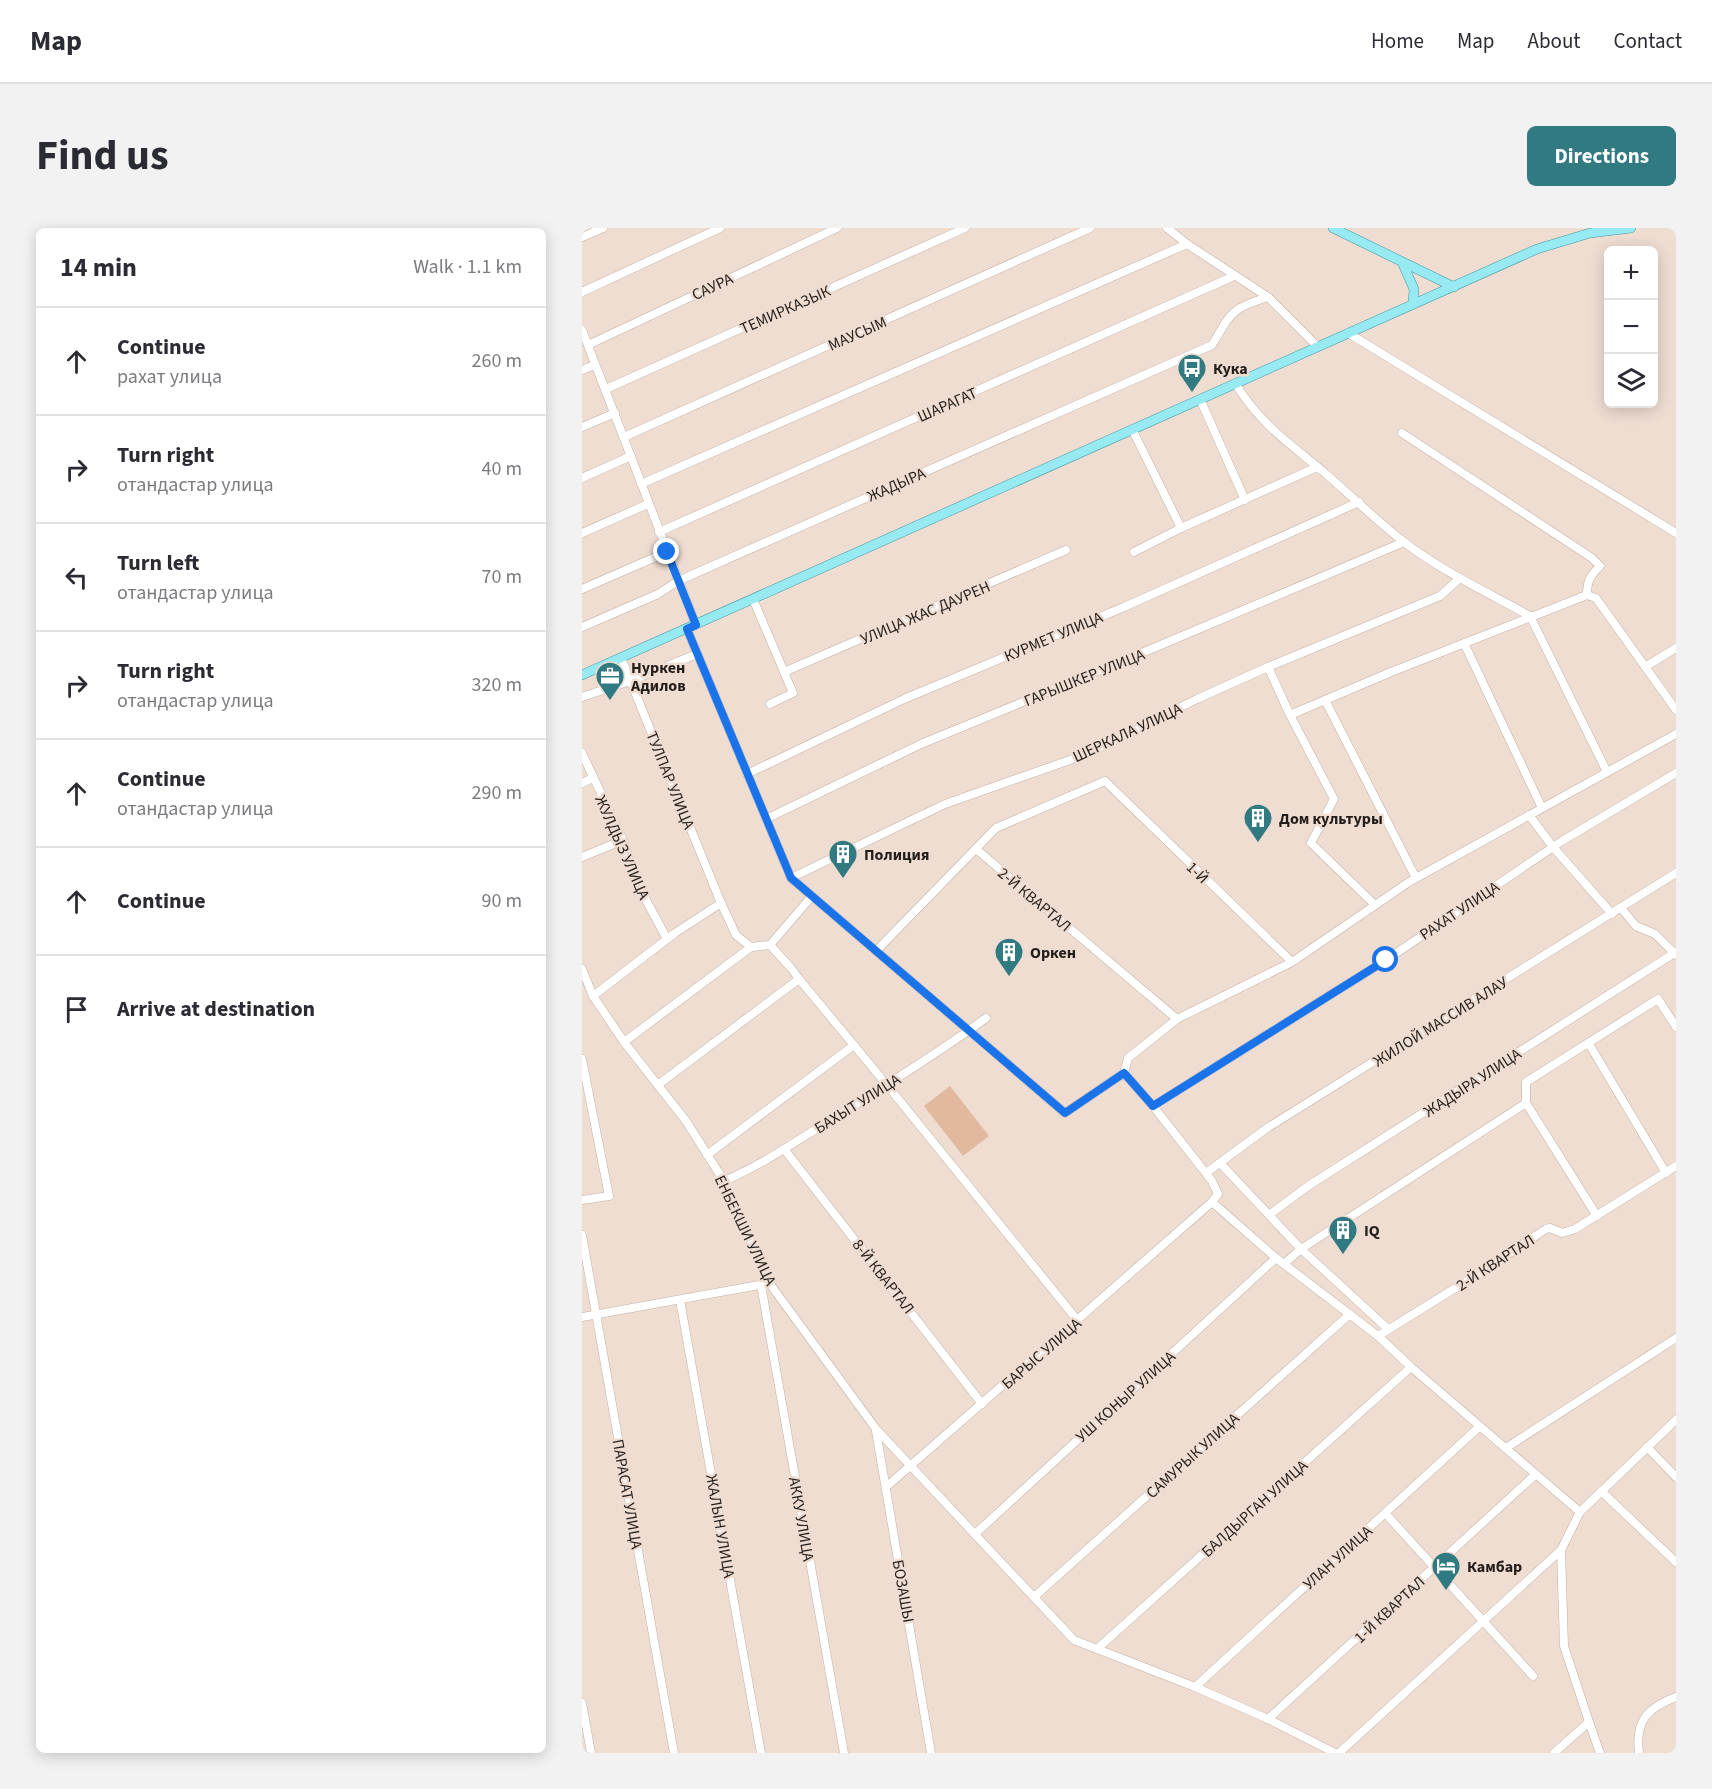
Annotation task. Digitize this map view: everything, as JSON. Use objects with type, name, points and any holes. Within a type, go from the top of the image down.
[{"type":"main road","points":[[1334,228],[1454,287]]},
{"type":"main road","points":[[582,675],[1537,249],[1590,233],[1630,228]]},
{"type":"main road","points":[[1402,262],[1414,289],[1413,304]]},
{"type":"street","points":[[582,237],[603,228]]},
{"type":"street","points":[[582,292],[720,228]]},
{"type":"street","name":"САУРА","points":[[588,345],[837,228]]},
{"type":"street","name":"ТЕМИРКАЗЫК","points":[[606,389],[964,228]]},
{"type":"street","name":"МАУСЫМ","points":[[624,437],[1090,228]]},
{"type":"street","points":[[1167,228],[1187,244],[1268,297],[1317,346]]},
{"type":"street","points":[[641,484],[1187,244]]},
{"type":"street","name":"ШАРАГАТ","points":[[659,532],[1234,276]]},
{"type":"street","name":"ЖАДЫРА","points":[[582,627],[658,594],[678,580],[1212,345],[1232,312],[1244,304],[1268,297]]},
{"type":"street","points":[[582,330],[678,580],[697,654],[791,878],[1065,1113],[1124,1073],[1128,1058],[1177,1019],[1292,962],[1416,878],[1676,734]]},
{"type":"street","points":[[1348,333],[1676,533]]},
{"type":"street","points":[[582,370],[595,364]]},
{"type":"street","points":[[1235,383],[1249,406],[1269,428],[1404,542],[1460,579],[1530,616],[1607,772]]},
{"type":"street","points":[[1200,399],[1245,500]]},
{"type":"street","points":[[582,427],[615,413]]},
{"type":"street","points":[[1132,429],[1181,528]]},
{"type":"street","points":[[1402,433],[1592,558],[1600,566],[1590,576],[1587,583],[1587,595]]},
{"type":"street","points":[[582,478],[630,456]]},
{"type":"street","points":[[1134,552],[1181,528],[1317,467]]},
{"type":"street","name":"КУРМЕТ УЛИЦА","points":[[747,774],[904,699],[1124,607],[1359,502]]},
{"type":"street","points":[[582,533],[648,504]]},
{"type":"street","name":"ГАРЫШКЕР УЛИЦА","points":[[766,819],[921,744],[1404,542]]},
{"type":"street","name":"УЛИЦА ЖАС ДАУРЕН","points":[[784,672],[1065,550]]},
{"type":"street","points":[[582,589],[667,552]]},
{"type":"street","name":"ШЕРКАЛА УЛИЦА","points":[[791,878],[945,804],[1087,754],[1197,699],[1440,596],[1460,579]]},
{"type":"street","points":[[1290,715],[1530,616],[1587,595],[1596,598],[1676,710]]},
{"type":"street","points":[[753,599],[793,693],[770,704]]},
{"type":"street","points":[[1464,643],[1542,808]]},
{"type":"street","points":[[1646,667],[1676,648]]},
{"type":"street","points":[[582,697],[630,681],[697,654]]},
{"type":"street","name":"ТУЛПАР УЛИЦА","points":[[621,658],[721,903],[736,935],[751,946]]},
{"type":"street","points":[[1269,667],[1290,715],[1334,799],[1311,843],[1375,905]]},
{"type":"street","points":[[1325,700],[1416,878]]},
{"type":"street","name":"ЖУЛДЫЗ УЛИЦА","points":[[582,753],[623,840],[639,887],[667,939]]},
{"type":"street","name":"РАХАТ УЛИЦА","points":[[1153,1106],[1386,960],[1553,847],[1676,773]]},
{"type":"street","points":[[582,783],[593,778]]},
{"type":"street","name":"1-Й","points":[[976,849],[996,828],[1105,781],[1292,962]]},
{"type":"street","points":[[1529,815],[1553,847],[1612,914]]},
{"type":"street","points":[[582,857],[623,840]]},
{"type":"street","points":[[876,951],[976,849]]},
{"type":"street","name":"2-Й КВАРТАЛ","points":[[976,849],[1177,1019]]},
{"type":"street","name":"ЖИЛОЙ МАССИВ АЛАУ","points":[[1206,1173],[1267,1128],[1676,873]]},
{"type":"street","points":[[624,1042],[751,946],[770,945],[812,896]]},
{"type":"street","points":[[593,996],[667,939],[721,903]]},
{"type":"street","points":[[1621,908],[1636,926],[1655,934],[1675,953]]},
{"type":"street","points":[[770,945],[887,1084],[1078,1321]]},
{"type":"street","name":"ЖАДЫРА УЛИЦА","points":[[1269,1215],[1308,1186],[1675,953]]},
{"type":"street","name":"ЕНБЕКШИ УЛИЦА","points":[[582,969],[593,996],[624,1042],[686,1121],[724,1181],[765,1284],[876,1429],[1074,1640],[1195,1687],[1337,1753]]},
{"type":"street","points":[[659,1084],[799,979]]},
{"type":"street","points":[[1597,1216],[1526,1103],[1526,1082],[1658,999],[1676,1027]]},
{"type":"street","points":[[1668,1015],[1676,1010]]},
{"type":"street","name":"БАХЫТ УЛИЦА","points":[[724,1181],[750,1170],[784,1149],[941,1051],[986,1018]]},
{"type":"street","points":[[1589,1044],[1665,1173]]},
{"type":"street","points":[[707,1155],[854,1045]]},
{"type":"street","points":[[582,1059],[609,1196],[582,1200]]},
{"type":"street","points":[[1124,1073],[1217,1188],[1218,1194],[1212,1202],[1276,1258],[1378,1336],[1479,1427],[1580,1512]]},
{"type":"street","points":[[1285,1263],[1301,1249],[1526,1103]]},
{"type":"street","name":"8-Й КВАРТАЛ","points":[[784,1149],[982,1404]]},
{"type":"street","points":[[1220,1163],[1301,1249],[1388,1329]]},
{"type":"street","name":"2-Й КВАРТАЛ","points":[[1378,1336],[1546,1229],[1566,1233],[1675,1169]]},
{"type":"street","name":"БАРЫС УЛИЦА","points":[[886,1487],[1212,1202]]},
{"type":"street","name":"ПАРАСАТ УЛИЦА","points":[[582,1235],[674,1753]]},
{"type":"street","name":"УШ КОНЫР УЛИЦА","points":[[975,1534],[1276,1258]]},
{"type":"street","points":[[582,1317],[765,1284]]},
{"type":"street","name":"АККУ УЛИЦА","points":[[765,1284],[844,1753]]},
{"type":"street","name":"ЖАЛЫН УЛИЦА","points":[[680,1300],[761,1753]]},
{"type":"street","name":"САМУРЫК УЛИЦА","points":[[1034,1597],[1350,1314]]},
{"type":"street","points":[[1506,1448],[1676,1338]]},
{"type":"street","name":"БАЛДЫРГАН УЛИЦА","points":[[1097,1649],[1411,1367]]},
{"type":"street","points":[[1337,1753],[1561,1550],[1580,1512],[1676,1420]]},
{"type":"street","name":"УЛАН УЛИЦА","points":[[1195,1687],[1479,1427]]},
{"type":"street","name":"БОЗАШЫ","points":[[876,1429],[932,1753]]},
{"type":"street","points":[[1647,1447],[1676,1477]]},
{"type":"street","name":"1-Й КВАРТАЛ","points":[[1268,1719],[1536,1474]]},
{"type":"street","points":[[1601,1491],[1676,1562]]},
{"type":"street","points":[[1385,1513],[1533,1676]]},
{"type":"street","points":[[1561,1550],[1564,1646],[1600,1753]]},
{"type":"street","points":[[1639,1753],[1637,1736],[1643,1719],[1653,1708],[1676,1697]]},
{"type":"street","points":[[582,1703],[591,1753]]},
{"type":"street","points":[[1554,1753],[1589,1722]]},
{"type":"shaded area","points":[[950,1086],[989,1136],[963,1156],[924,1106]]},
{"type":"place","name":"Кука","points":[[1192,394]]},
{"type":"place","name":"Нуркен Адилов","points":[[610,702]]},
{"type":"place","name":"Дом культуры","points":[[1258,844]]},
{"type":"place","name":"Полиция","points":[[843,880]]},
{"type":"place","name":"Оркен","points":[[1009,978]]},
{"type":"place","name":"IQ","points":[[1343,1256]]},
{"type":"place","name":"Камбар","points":[[1446,1592]]},
{"type":"route","points":[[667,552],[696,625],[687,629],[791,878],[1033,1083],[1065,1113],[1124,1073],[1153,1106],[1386,960]]}]
